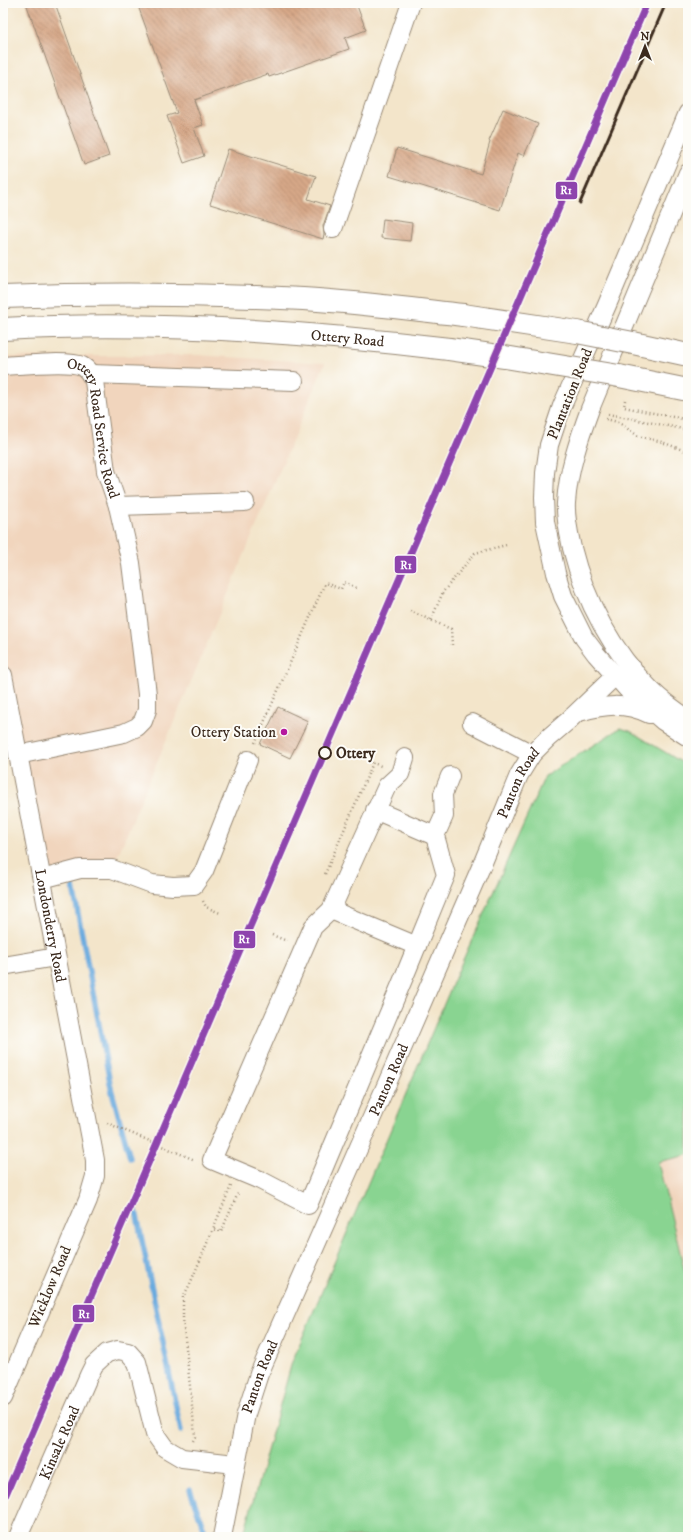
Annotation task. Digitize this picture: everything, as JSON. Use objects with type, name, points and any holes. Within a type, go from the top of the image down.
[{"type":"main road","points":[[3,297],[101,294],[297,299],[370,304],[463,315],[578,332],[688,355]]},
{"type":"main road","name":"Ottery Road","points":[[3,329],[92,326],[222,329],[354,338],[512,358],[619,376],[688,390]]},
{"type":"street","points":[[333,229],[411,3]]},
{"type":"street","name":"Plantation Road","points":[[688,113],[607,305],[562,406],[549,446],[545,473],[544,497],[545,522],[556,574],[563,596],[584,638],[596,654],[629,691],[663,721],[688,737]]},
{"type":"street","name":"Plantation Road","points":[[688,173],[578,441],[566,503],[569,533],[580,577],[595,612],[633,669],[653,692],[688,719]]},
{"type":"street","name":"Ottery Road Service Road","points":[[3,366],[33,364],[77,365],[88,370],[94,381],[106,471],[118,506],[245,502]]},
{"type":"street","points":[[91,374],[294,380]]},
{"type":"street","points":[[18,755],[124,733],[137,727],[143,721],[147,710],[144,661],[131,563],[118,506]]},
{"type":"street","name":"Panton Road","points":[[222,1537],[235,1464],[246,1414],[259,1374],[385,1088],[519,775],[532,754],[548,738],[578,713],[615,676],[633,669]]},
{"type":"street","name":"Londonderry Road","points":[[3,675],[92,1139],[95,1160],[95,1176]]},
{"type":"street","points":[[578,713],[602,706],[615,706],[642,711],[663,721]]},
{"type":"street","points":[[472,722],[532,754]]},
{"type":"street","points":[[405,758],[400,774],[386,786],[331,910],[313,927],[212,1160],[260,1180],[308,1205],[446,875],[435,836],[444,816],[443,794],[450,776]]},
{"type":"street","points":[[42,878],[80,869],[112,869],[152,884],[173,886],[194,885],[204,871],[248,760]]},
{"type":"street","points":[[375,810],[435,836]]},
{"type":"street","points":[[331,910],[417,946]]},
{"type":"street","points":[[3,966],[56,956]]},
{"type":"street","name":"Wicklow Road","points":[[3,1398],[88,1200],[95,1176]]},
{"type":"street","name":"Kinsale Road","points":[[18,1537],[89,1375],[94,1365],[107,1353],[118,1350],[128,1352],[137,1362],[155,1434],[165,1448],[182,1458]]},
{"type":"street","points":[[182,1458],[235,1464]]},
{"type":"path","points":[[626,400],[624,407],[688,420]]},
{"type":"path","points":[[607,414],[688,430]]},
{"type":"path","points":[[603,418],[618,422],[638,436],[662,442],[688,452]]},
{"type":"path","points":[[431,620],[443,592],[475,553],[506,544]]},
{"type":"path","points":[[248,760],[325,583],[341,589],[344,582],[359,589]]},
{"type":"path","points":[[410,611],[451,629],[452,646]]},
{"type":"path","points":[[323,878],[373,763],[385,767]]},
{"type":"path","points":[[206,907],[220,913]]},
{"type":"path","points":[[272,935],[288,941]]},
{"type":"path","points":[[102,1121],[200,1162]]},
{"type":"path","points":[[182,1458],[195,1437],[183,1319],[183,1297],[190,1284],[232,1184]]},
{"type":"path","points":[[213,1229],[221,1232],[241,1187]]},
{"type":"shaded area","points":[[196,355],[325,363],[112,869],[42,879],[3,675],[3,357]]},
{"type":"shaded area","points":[[688,1155],[688,1285],[658,1162]]},
{"type":"green space","points":[[620,728],[630,731],[688,766],[688,1155],[658,1162],[688,1285],[688,1537],[243,1537],[292,1362],[458,971],[545,776]]},
{"type":"building","points":[[26,3],[55,3],[109,156],[84,165]]},
{"type":"building","points":[[137,3],[356,3],[366,30],[345,38],[349,49],[269,77],[268,74],[194,100],[203,125],[194,128],[204,156],[184,163],[167,116],[177,113]]},
{"type":"building","points":[[503,109],[538,124],[524,156],[518,153],[500,210],[389,176],[397,148],[481,174],[490,142],[489,141]]},
{"type":"building","points":[[228,149],[316,176],[308,199],[330,206],[323,226],[323,239],[210,204]]},
{"type":"building","points":[[383,219],[412,223],[410,241],[381,238]]},
{"type":"building","name":"Ottery Station","points":[[278,707],[308,721],[290,758],[260,744]]},
{"type":"waterway","points":[[73,887],[111,1088],[130,1158]]},
{"type":"waterway","points":[[136,1211],[181,1431]]},
{"type":"waterway","points":[[190,1490],[205,1532]]},
{"type":"railway","points":[[580,203],[666,3]]},
{"type":"transit line","name":"R1","points":[[3,1501],[647,3]]},
{"type":"place","name":"Ottery Station","points":[[284,732]]},
{"type":"place","name":"Ottery","points":[[325,753]]}]
